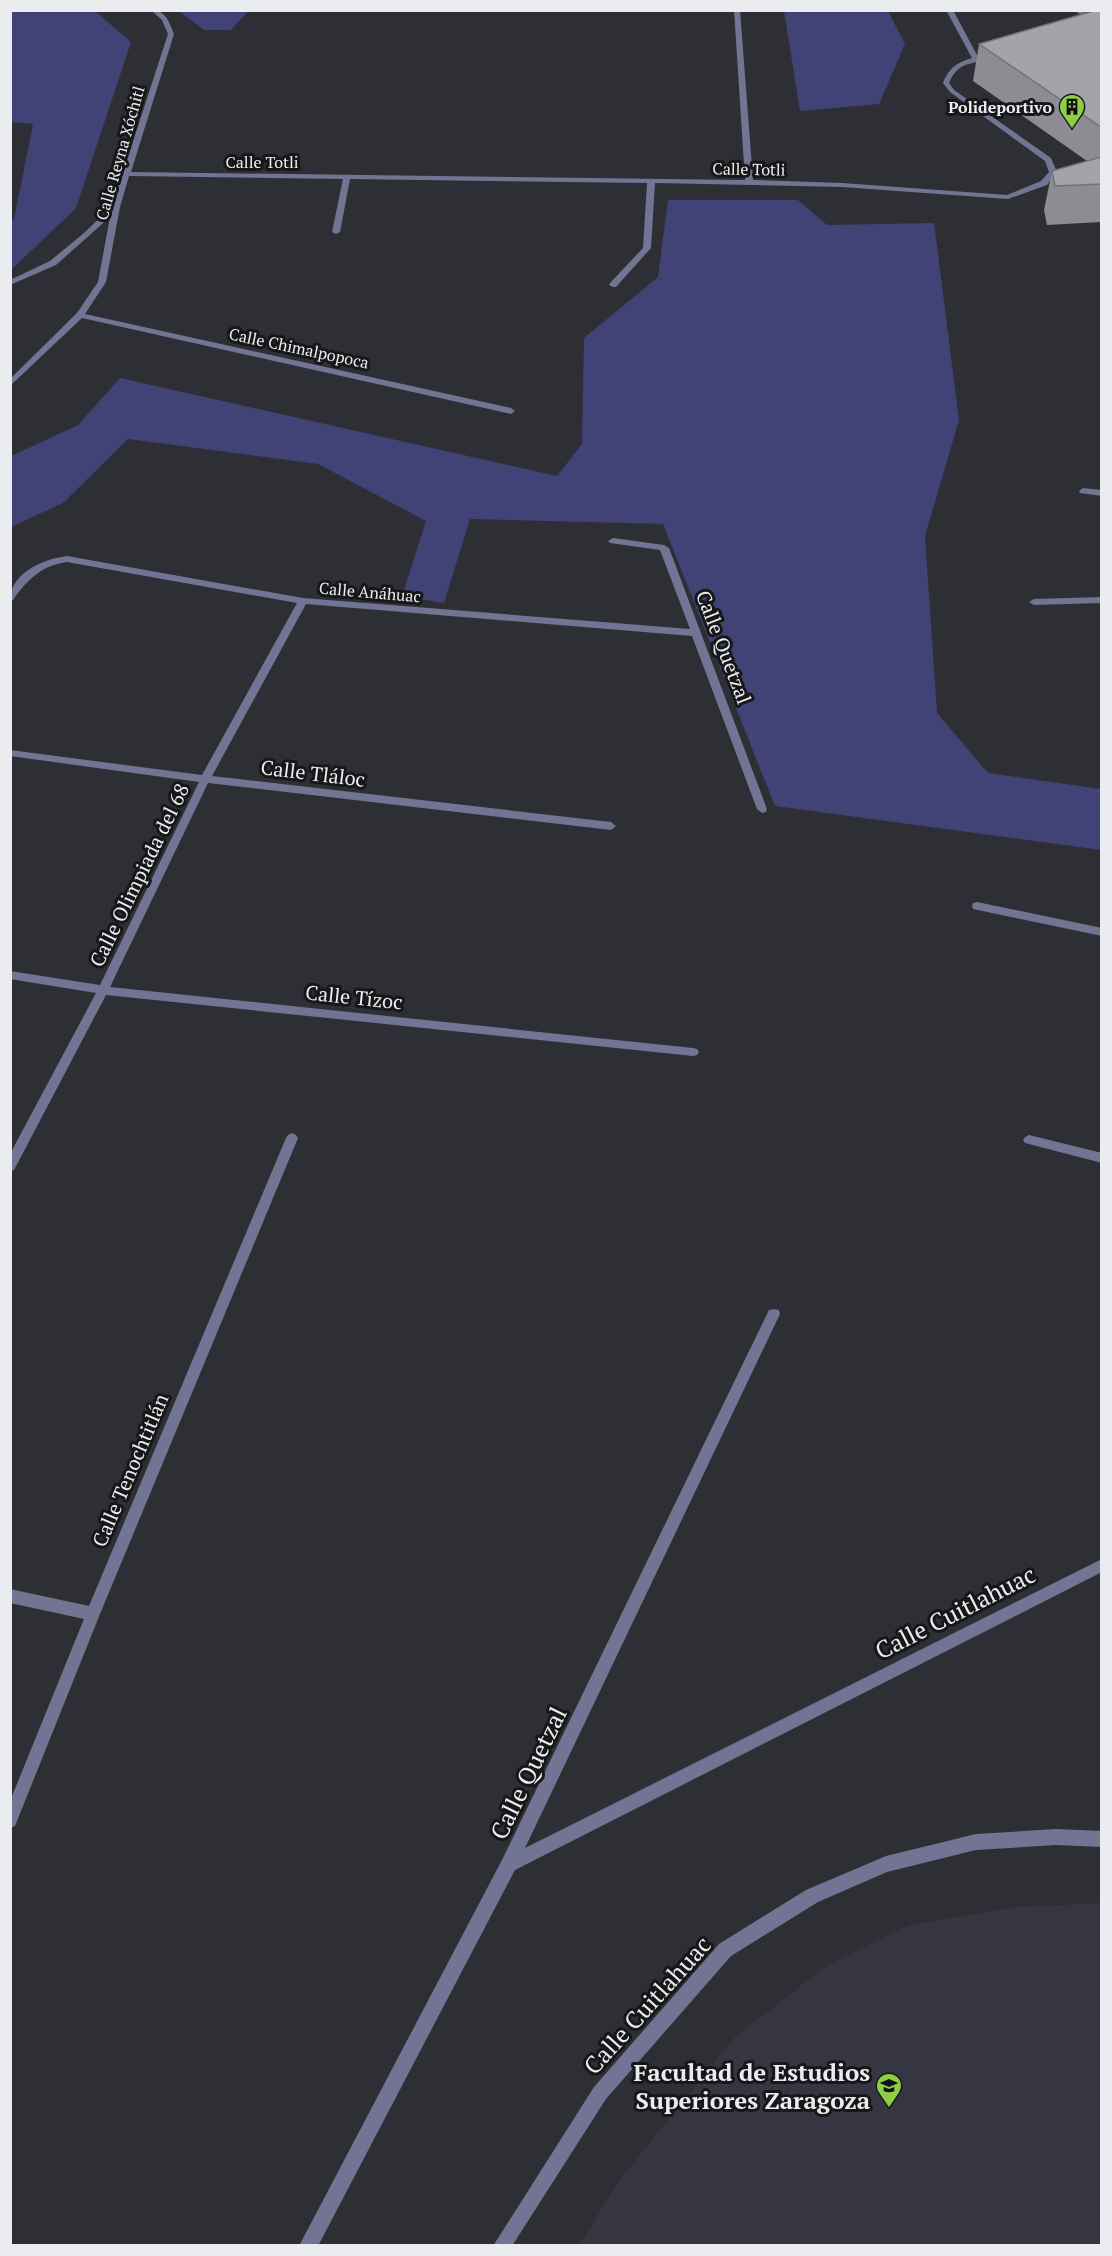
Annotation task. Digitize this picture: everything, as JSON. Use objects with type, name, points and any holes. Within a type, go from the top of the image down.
[{"type":"street","name":"Calle Reyna Xóchitl","points":[[10,384],[80,315],[102,282],[116,207],[125,174],[171,34],[165,19],[154,10]]},
{"type":"street","points":[[737,10],[749,182]]},
{"type":"street","points":[[949,10],[976,59]]},
{"type":"street","points":[[1077,10],[1101,30]]},
{"type":"street","name":"Calle Totli","points":[[125,174],[749,182],[842,185],[1008,197],[1044,183],[1053,172],[1048,160],[1032,146],[984,116],[951,91],[946,83],[949,74],[956,66],[976,59],[999,56]]},
{"type":"street","points":[[336,232],[347,176]]},
{"type":"street","points":[[613,285],[647,248],[651,180]]},
{"type":"street","points":[[10,283],[53,263],[116,207]]},
{"type":"street","name":"Calle Chimalpopoca","points":[[80,315],[511,411]]},
{"type":"street","points":[[1083,491],[1101,493]]},
{"type":"street","name":"Calle Quetzal","points":[[614,541],[664,548],[762,809]]},
{"type":"street","name":"Calle Anáhuac","points":[[10,598],[22,581],[44,563],[67,559],[303,601],[696,633]]},
{"type":"street","points":[[1034,602],[1101,600]]},
{"type":"street","name":"Calle Olimpiada del 68","points":[[10,1167],[103,990],[205,779],[303,601]]},
{"type":"street","name":"Calle Tláloc","points":[[10,753],[205,779],[611,826]]},
{"type":"street","points":[[977,906],[1101,932]]},
{"type":"street","name":"Calle Tízoc","points":[[10,975],[103,990],[693,1052]]},
{"type":"street","name":"Calle Tenochtitlán","points":[[10,1821],[93,1614],[292,1138]]},
{"type":"street","points":[[1029,1140],[1101,1158]]},
{"type":"street","name":"Calle Quetzal","points":[[308,2246],[509,1864],[774,1314]]},
{"type":"street","name":"Calle Cuitlahuac","points":[[509,1864],[1101,1565]]},
{"type":"street","points":[[10,1596],[93,1614]]},
{"type":"street","name":"Calle Cuitlahuac","points":[[502,2246],[600,2093],[725,1950],[812,1896],[886,1864],[976,1842],[1056,1837],[1101,1839]]},
{"type":"shaded area","points":[[11,10],[95,11],[131,42],[76,208],[11,270],[11,220],[14,219],[33,124],[11,122]]},
{"type":"shaded area","points":[[179,11],[248,11],[231,30],[204,30]]},
{"type":"shaded area","points":[[784,11],[888,11],[905,44],[879,104],[800,111]]},
{"type":"shaded area","points":[[668,200],[798,200],[827,225],[934,223],[959,420],[925,536],[937,713],[988,773],[1101,789],[1101,850],[775,806],[663,524],[470,519],[444,603],[402,596],[426,521],[318,464],[128,439],[63,503],[11,527],[11,456],[78,425],[120,378],[557,476],[582,444],[584,338],[658,277]]},
{"type":"shaded area","name":"Facultad de Estudios Superiores Zaragoza","points":[[1101,1903],[1101,2245],[579,2245],[619,2181],[735,2037],[825,1967],[909,1925],[1019,1907]]},
{"type":"building","points":[[1101,10],[1101,127],[979,44]]},
{"type":"building","points":[[1101,157],[1101,184],[1055,186],[1052,171]]},
{"type":"place","name":"Polideportivo","points":[[1072,130]]},
{"type":"place","name":"Facultad de Estudios Superiores Zaragoza","points":[[889,2109]]}]
